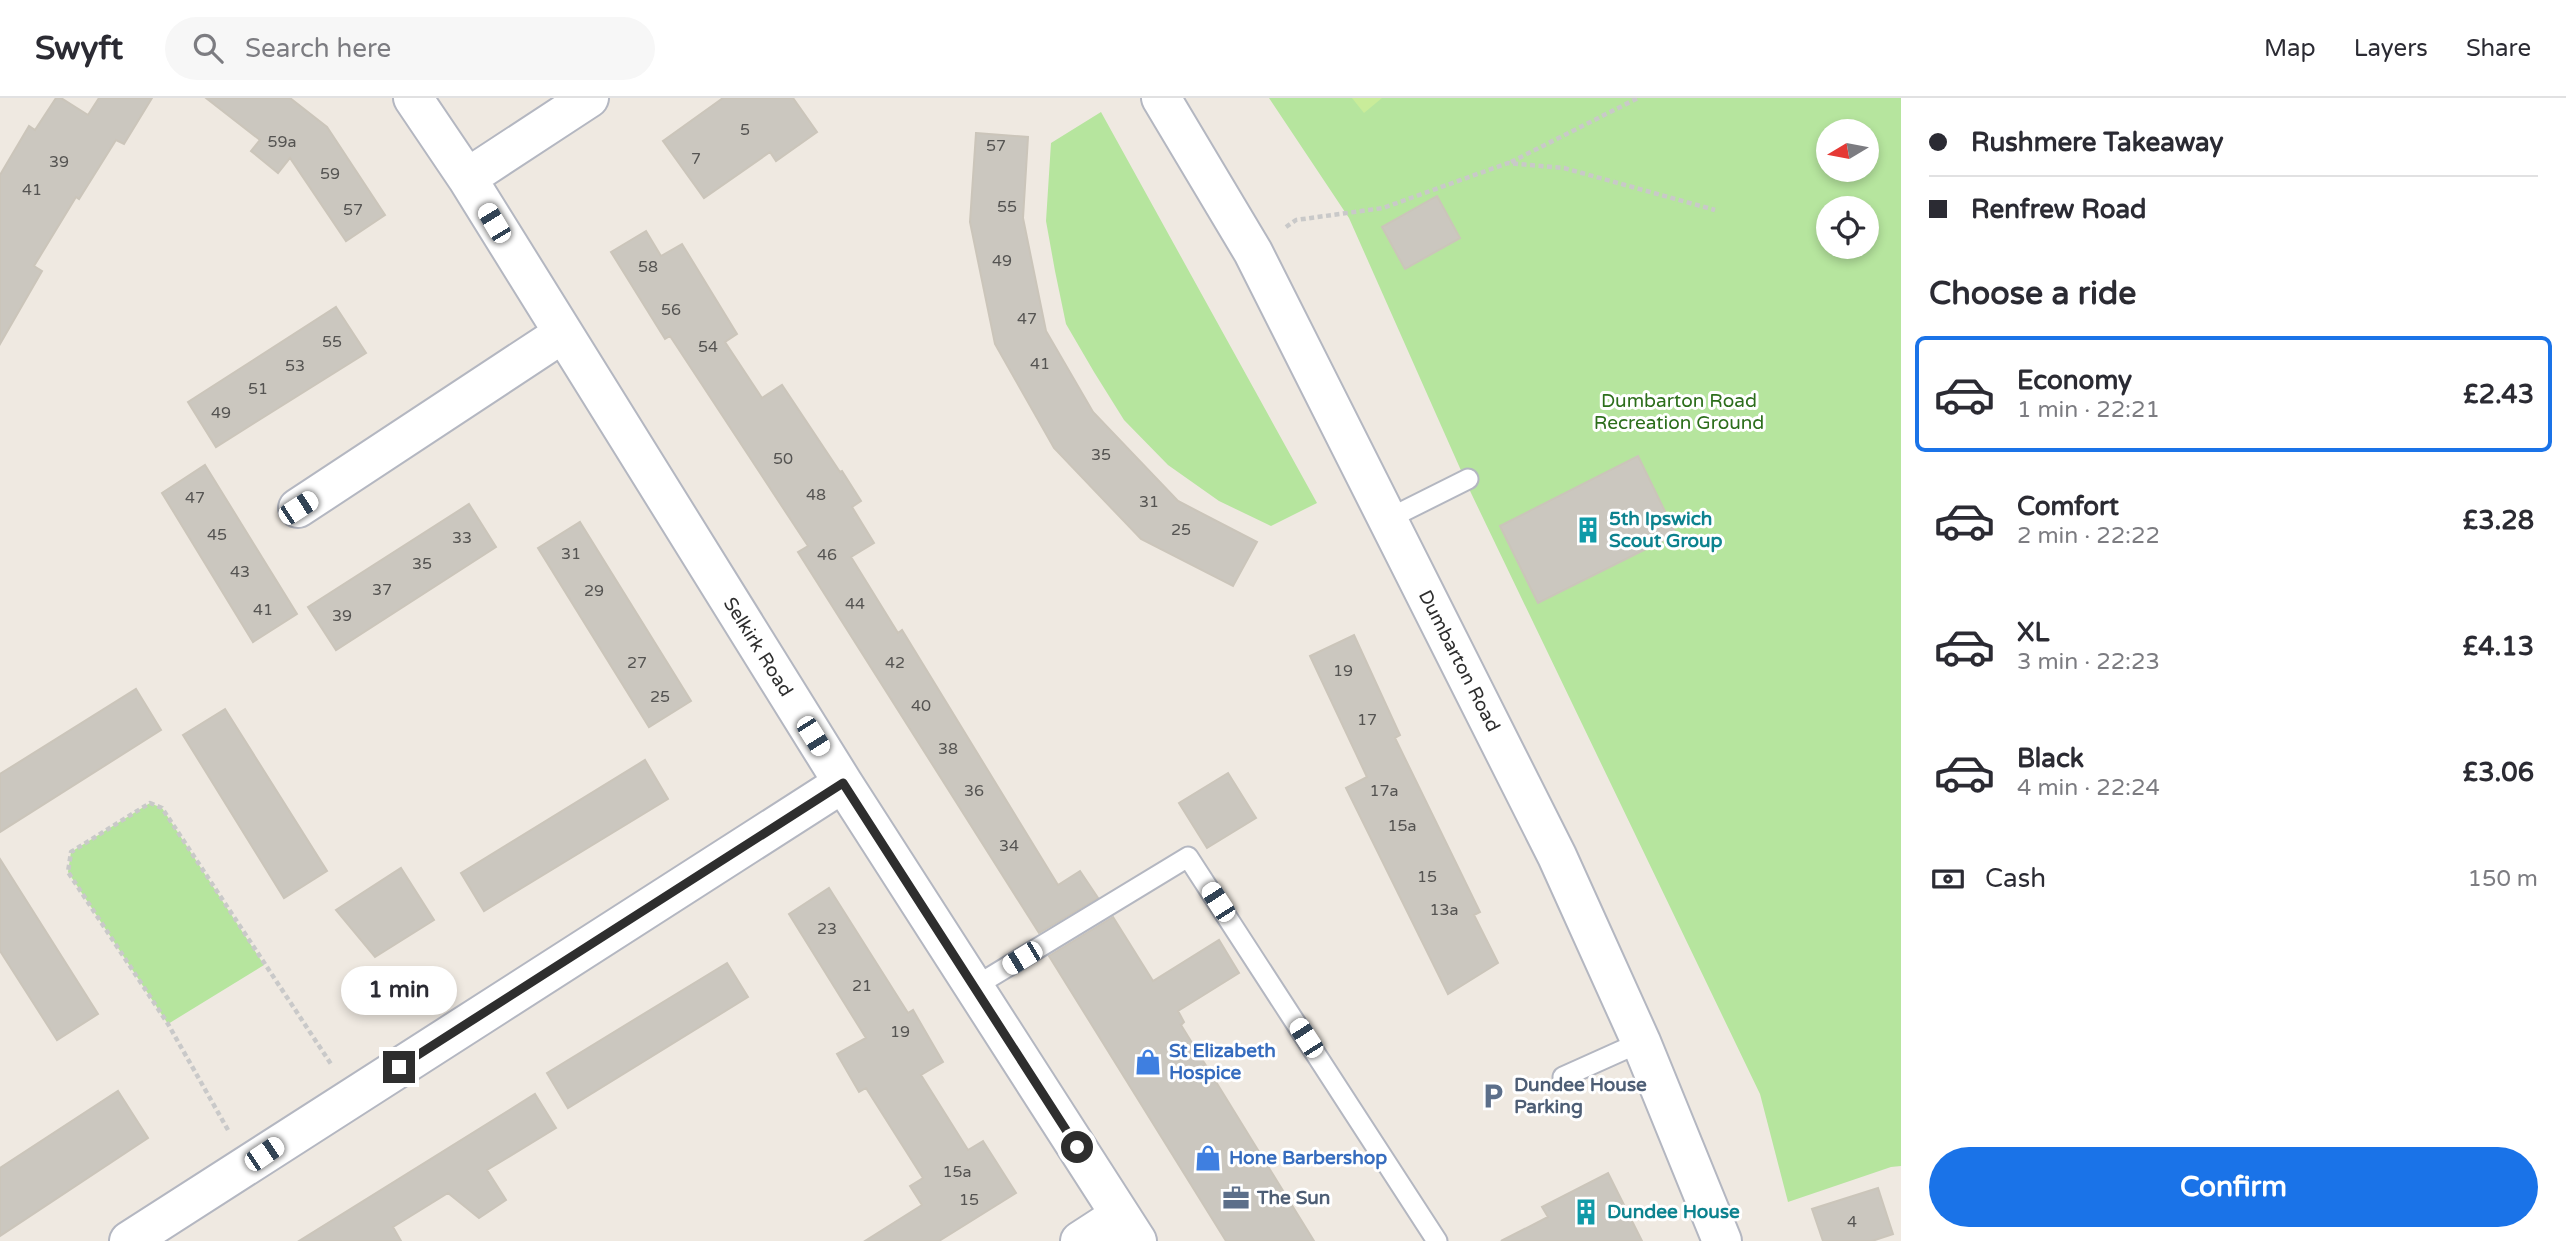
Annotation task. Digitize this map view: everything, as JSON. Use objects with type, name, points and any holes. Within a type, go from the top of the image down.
[{"type":"street","name":"Selkirk Road","points":[[412,98],[467,178],[843,783],[1128,1228]]},
{"type":"street","points":[[467,178],[589,98]]},
{"type":"street","name":"Dumbarton Road","points":[[1161,98],[1253,251],[1557,856],[1641,1042],[1723,1241]]},
{"type":"street","points":[[298,508],[562,334]]},
{"type":"street","points":[[129,1241],[843,783]]},
{"type":"street","points":[[1080,1241],[1128,1228]]},
{"type":"lane","points":[[1388,519],[1468,479]]},
{"type":"lane","points":[[974,987],[1188,857],[1437,1241]]},
{"type":"lane","points":[[1563,1077],[1641,1042]]},
{"type":"path","points":[[1253,251],[1296,220],[1383,208],[1508,163],[1638,98]]},
{"type":"path","points":[[1508,163],[1564,168],[1716,210]]},
{"type":"path","points":[[246,1166],[168,1024],[68,872],[71,852],[150,803],[162,807],[353,1097]]},
{"type":"green space","name":"Dumbarton Road Recreation Ground","points":[[1269,98],[1901,98],[1901,1166],[1788,1202],[1760,1094],[1471,493],[1349,218]]},
{"type":"green space","points":[[1352,98],[1382,98],[1364,113]]},
{"type":"green space","points":[[1101,112],[1317,503],[1271,526],[1219,501],[1168,465],[1124,420],[1066,324],[1046,221],[1051,143]]},
{"type":"green space","points":[[150,803],[162,808],[264,965],[168,1024],[68,872],[71,852]]},
{"type":"building","points":[[56,98],[61,98],[88,115],[99,98],[152,98],[124,144],[116,140],[79,199],[76,197],[34,266],[42,271],[0,344],[0,175],[29,126],[35,130]]},
{"type":"building","points":[[206,98],[290,98],[327,127],[385,215],[346,241],[290,158],[278,173],[251,151],[260,140]]},
{"type":"building","points":[[723,98],[793,98],[817,132],[776,161],[770,152],[704,198],[663,141]]},
{"type":"building","points":[[976,133],[1028,137],[1023,218],[1046,331],[1093,412],[1178,501],[1257,542],[1233,586],[1141,539],[1054,448],[995,344],[970,222]]},
{"type":"building","points":[[1437,196],[1460,238],[1405,269],[1382,227]]},
{"type":"building","points":[[646,231],[661,256],[682,244],[737,334],[725,342],[762,398],[782,385],[840,472],[842,471],[861,501],[852,507],[874,543],[851,557],[898,633],[902,630],[1058,885],[1080,871],[1098,898],[1039,933],[798,552],[808,546],[670,336],[665,339],[611,252]]},
{"type":"building","points":[[336,307],[366,353],[216,447],[188,402]]},
{"type":"building","name":"5th Ipswich Scout Group","points":[[1638,456],[1676,534],[1538,603],[1500,526]]},
{"type":"building","points":[[205,465],[297,614],[253,642],[162,493]]},
{"type":"building","points":[[469,504],[496,547],[336,650],[308,607]]},
{"type":"building","points":[[580,522],[691,701],[649,727],[538,548]]},
{"type":"building","points":[[1354,635],[1400,735],[1395,738],[1480,912],[1474,915],[1498,963],[1448,994],[1346,788],[1367,777],[1310,656]]},
{"type":"building","points":[[136,689],[161,730],[0,832],[0,774]]},
{"type":"building","points":[[225,709],[327,871],[284,898],[183,735]]},
{"type":"building","points":[[645,760],[668,799],[484,911],[461,873]]},
{"type":"building","points":[[1228,773],[1256,818],[1207,848],[1179,803]]},
{"type":"building","points":[[0,859],[98,1014],[57,1040],[0,951]]},
{"type":"building","points":[[401,868],[434,920],[375,957],[336,910]]},
{"type":"building","points":[[829,888],[908,1013],[913,1010],[943,1062],[921,1075],[968,1150],[983,1141],[1016,1193],[939,1241],[865,1241],[922,1205],[910,1186],[923,1178],[866,1088],[859,1092],[837,1054],[866,1038],[789,914]]},
{"type":"building","points":[[1113,917],[1153,981],[1219,940],[1239,973],[1178,1011],[1184,1022],[1181,1025],[1314,1241],[1226,1241],[1049,956]]},
{"type":"building","points":[[727,963],[748,997],[568,1108],[547,1073]]},
{"type":"building","points":[[118,1091],[148,1138],[0,1236],[0,1168]]},
{"type":"building","points":[[535,1094],[556,1128],[487,1170],[506,1200],[479,1218],[448,1193],[393,1227],[401,1241],[299,1241]]},
{"type":"building","name":"Dundee House","points":[[1608,1173],[1642,1241],[1501,1241],[1548,1217],[1542,1207]]},
{"type":"building","points":[[1878,1188],[1893,1234],[1872,1241],[1823,1241],[1812,1209]]},
{"type":"place","name":"5th Ipswich Scout Group","points":[[1588,530]]},
{"type":"place","name":"St Elizabeth Hospice","points":[[1148,1062]]},
{"type":"place","name":"Dundee House Parking","points":[[1493,1096]]},
{"type":"place","name":"Hone Barbershop","points":[[1208,1158]]},
{"type":"place","name":"The Sun","points":[[1236,1198]]},
{"type":"place","name":"Dundee House","points":[[1586,1212]]},
{"type":"route","points":[[399,1067],[843,783],[1077,1147]]}]
